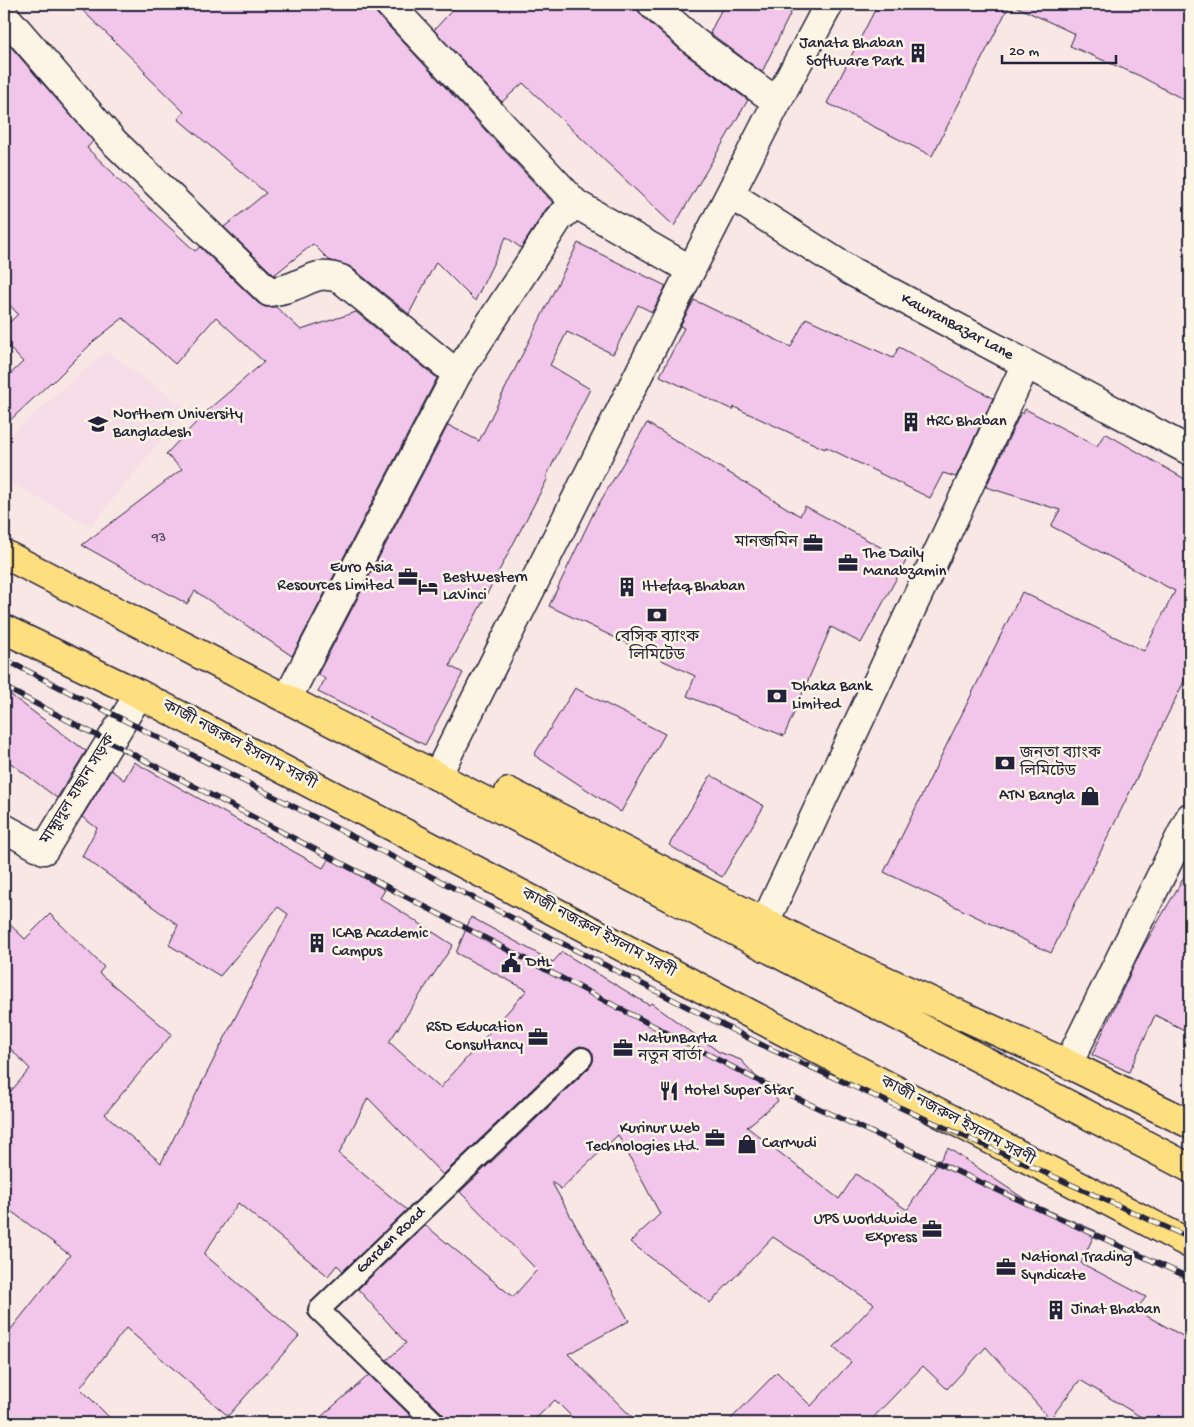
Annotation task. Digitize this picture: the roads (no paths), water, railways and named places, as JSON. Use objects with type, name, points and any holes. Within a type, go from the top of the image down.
[{"type":"highway","points":[[4,554],[1190,1168]]},
{"type":"highway","name":"কাজী নজরুল ইসলাম সরণী","points":[[4,629],[139,694],[1190,1244]]},
{"type":"highway","points":[[436,776],[474,775],[817,949],[1068,1064],[1190,1124]]},
{"type":"street","points":[[389,4],[576,204],[691,270]]},
{"type":"street","points":[[652,4],[695,42],[777,102]]},
{"type":"street","points":[[436,776],[691,270],[829,4]]},
{"type":"street","points":[[4,15],[113,141],[269,292],[289,288],[310,278],[330,275],[341,279],[457,374]]},
{"type":"street","name":"KawranBazar Lane","points":[[731,194],[849,270],[1190,451]]},
{"type":"street","points":[[287,699],[457,374],[559,218],[576,204]]},
{"type":"street","points":[[765,922],[1026,364]]},
{"type":"street","name":"মাহ্মুদুল হাছান সড়ক","points":[[4,828],[44,850],[139,694]]},
{"type":"street","points":[[1068,1064],[1190,817]]},
{"type":"lane","name":"Garden Road","points":[[435,1423],[319,1310],[582,1058]]},
{"type":"railway","points":[[4,659],[766,1047],[1190,1238]]},
{"type":"railway","points":[[4,687],[759,1081],[1190,1278]]},
{"type":"place","name":"Janata Bhaban Software Park","points":[[918,53]]},
{"type":"place","name":"HRC Bhaban","points":[[911,422]]},
{"type":"place","name":"Northern University Bangladesh","points":[[98,424]]},
{"type":"place","name":"মানব্জমিন","points":[[813,543]]},
{"type":"place","name":"The Daily Manabzamin","points":[[848,563]]},
{"type":"place","name":"Euro Asia Resources Limited","points":[[408,577]]},
{"type":"place","name":"BestWestern LaVinci","points":[[428,587]]},
{"type":"place","name":"Ittefaq Bhaban","points":[[627,587]]},
{"type":"place","name":"বেসিক ব্যাংক লিমিটেড","points":[[657,615]]},
{"type":"place","name":"Dhaka Bank Limited","points":[[777,696]]},
{"type":"place","name":"জনতা ব্যাংক লিমিটেড","points":[[1005,763]]},
{"type":"place","name":"ATN Bangla","points":[[1090,796]]},
{"type":"place","name":"ICAB Academic Campus","points":[[317,943]]},
{"type":"place","name":"DHL","points":[[511,963]]},
{"type":"place","name":"RSD Education Consultancy","points":[[538,1037]]},
{"type":"place","name":"NatunBarta নতুন বার্তা","points":[[623,1048]]},
{"type":"place","name":"Hotel Super Star","points":[[669,1091]]},
{"type":"place","name":"Kurinur Web Technologies Ltd.","points":[[715,1138]]},
{"type":"place","name":"CarMudi","points":[[747,1144]]},
{"type":"place","name":"UPS Worldwide Express","points":[[932,1229]]},
{"type":"place","name":"National Trading Syndicate","points":[[1006,1267]]},
{"type":"place","name":"Jinat Bhaban","points":[[1056,1310]]}]
